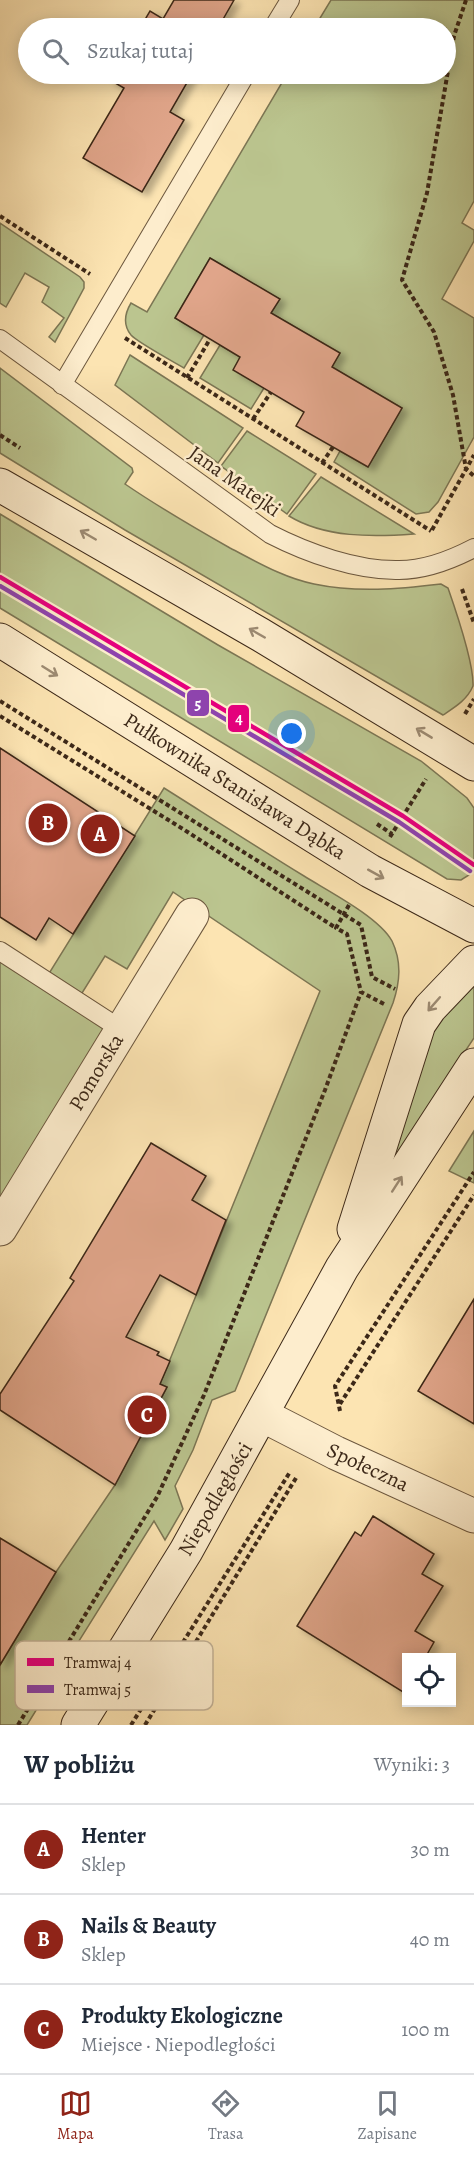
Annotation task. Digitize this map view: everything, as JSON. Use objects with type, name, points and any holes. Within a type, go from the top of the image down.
[{"type":"street","points":[[0,484],[261,635],[474,764]]},
{"type":"street","name":"Pułkownika Stanisława Dąbka","points":[[0,640],[370,871],[474,926]]},
{"type":"street","name":"Pomorska","points":[[0,1229],[192,915]]},
{"type":"street","name":"Niepodległości","points":[[342,1268],[419,1024],[430,1008],[474,962]]},
{"type":"street","name":"Niepodległości","points":[[130,1641],[186,1551],[342,1268],[474,1065]]},
{"type":"street","name":"Społeczna","points":[[262,1415],[336,1453],[474,1516]]},
{"type":"street","name":"Niepodległości","points":[[78,1725],[87,1710]]},
{"type":"lane","points":[[279,18],[290,0]]},
{"type":"lane","points":[[63,385],[240,84]]},
{"type":"lane","name":"Jana Matejki","points":[[0,339],[270,534],[301,550],[362,566],[399,570],[451,560],[474,548]]},
{"type":"lane","points":[[0,951],[122,1030]]},
{"type":"path","points":[[456,30],[466,0]]},
{"type":"path","points":[[446,84],[427,193],[402,280],[435,332],[453,395],[466,469],[474,476]]},
{"type":"path","points":[[0,216],[100,280],[118,334],[431,531],[474,455]]},
{"type":"path","points":[[187,378],[210,339]]},
{"type":"path","points":[[253,419],[271,392]]},
{"type":"path","points":[[322,463],[333,447]]},
{"type":"path","points":[[344,914],[474,699]]},
{"type":"path","points":[[0,701],[361,924],[372,977],[430,1008]]},
{"type":"path","points":[[0,716],[183,829],[336,928]]},
{"type":"path","points":[[377,824],[392,834]]},
{"type":"path","points":[[69,1641],[157,1497],[209,1384],[325,1090],[361,992]]},
{"type":"path","points":[[18,1725],[27,1710]]},
{"type":"green space","points":[[331,0],[474,0],[474,201],[462,223],[474,230],[474,241],[442,299],[474,318],[474,437],[438,502],[429,512],[416,514],[334,462],[340,451],[368,467],[402,408],[332,367],[340,353],[271,313],[279,299],[210,258],[175,318],[204,335],[184,368],[131,335],[126,323],[127,311],[131,303],[147,312],[281,84],[456,84],[456,18],[320,18]]},
{"type":"green space","points":[[0,223],[84,282],[84,288],[55,342],[49,337],[64,318],[42,302],[49,287],[25,273],[6,307],[0,303]]},
{"type":"green space","points":[[220,345],[240,357],[264,388],[251,409],[200,378]]},
{"type":"green space","points":[[130,355],[243,428],[218,463],[115,385]]},
{"type":"green space","points":[[0,368],[132,468],[133,472],[125,484],[190,525],[281,574],[330,587],[378,589],[441,584],[448,588],[464,637],[473,676],[473,686],[467,695],[443,715],[125,530],[0,453]]},
{"type":"green space","points":[[247,431],[316,474],[287,514],[221,466]]},
{"type":"green space","points":[[321,477],[414,534],[382,536],[334,532],[318,529],[289,516]]},
{"type":"green space","points":[[0,514],[218,645],[421,761],[467,798],[474,808],[474,866],[469,875],[461,880],[447,879],[0,608]]},
{"type":"green space","points":[[164,788],[365,914],[392,941],[399,964],[393,1003],[235,1391],[212,1400],[193,1450],[175,1486],[183,1509],[165,1540],[154,1521],[79,1641],[15,1641],[15,1710],[36,1710],[27,1725],[0,1725],[0,1665],[56,1572],[115,1485],[167,1387],[160,1384],[320,991],[173,892],[127,969],[105,956],[77,1001],[122,1030],[0,1229],[0,951],[45,980]]},
{"type":"green space","points":[[474,967],[474,1038],[363,1205],[455,977]]},
{"type":"green space","points":[[474,1131],[474,1183],[449,1171]]},
{"type":"building","points":[[174,0],[234,0],[224,18],[164,18]]},
{"type":"building","points":[[150,11],[161,18],[146,18]]},
{"type":"building","points":[[117,84],[186,84],[170,112],[184,120],[142,192],[83,158],[124,88]]},
{"type":"building","points":[[210,258],[280,299],[271,313],[340,353],[332,367],[402,408],[368,467],[296,426],[304,412],[233,370],[240,357],[175,318]]},
{"type":"building","points":[[0,748],[135,836],[73,934],[49,918],[36,940],[0,917]]},
{"type":"building","points":[[151,1143],[206,1176],[192,1200],[226,1220],[196,1295],[160,1275],[126,1337],[159,1352],[157,1355],[170,1361],[160,1384],[167,1387],[115,1485],[0,1410],[0,1394],[74,1281],[70,1278]]},
{"type":"building","points":[[474,1299],[474,1424],[418,1391]]},
{"type":"building","points":[[373,1516],[434,1554],[422,1574],[443,1586],[415,1631],[434,1642],[428,1653],[402,1653],[402,1691],[297,1626],[355,1532],[361,1536]]},
{"type":"building","points":[[0,1538],[56,1572],[0,1665]]},
{"type":"tram line","name":"4","points":[[0,577],[403,816],[474,865]]},
{"type":"tram line","name":"5","points":[[0,586],[399,822],[470,871]]},
{"type":"place","name":"Nails & Beauty","points":[[48,823]]},
{"type":"place","name":"Henter","points":[[100,834]]},
{"type":"place","name":"Produkty Ekologiczne","points":[[147,1415]]}]
